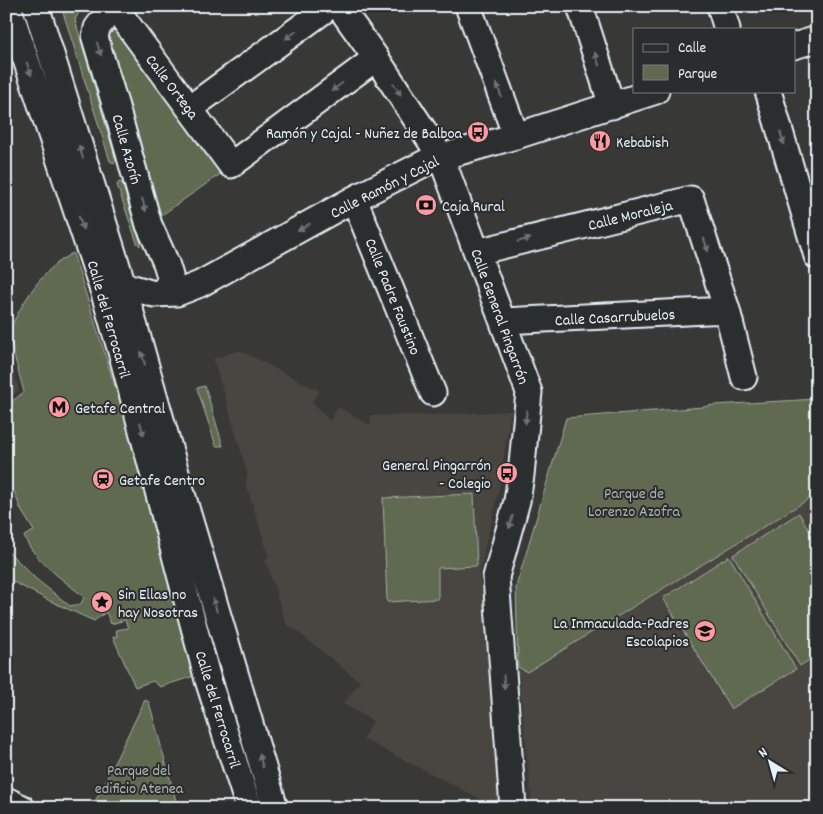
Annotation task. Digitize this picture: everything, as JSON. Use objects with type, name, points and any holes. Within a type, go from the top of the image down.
[{"type":"street","name":"Calle del Ferrocarril","points":[[8,6],[115,329],[208,680],[249,808]]},
{"type":"street","name":"Calle del Ferrocarril","points":[[36,6],[123,284],[182,494],[275,808]]},
{"type":"street","name":"Calle Ortega","points":[[114,6],[231,165],[376,58]]},
{"type":"street","name":"Calle Azorín","points":[[114,6],[97,28],[95,38],[149,225],[170,276],[169,283],[162,293]]},
{"type":"street","points":[[468,6],[516,136]]},
{"type":"street","points":[[580,6],[612,106]]},
{"type":"street","points":[[720,6],[727,28]]},
{"type":"street","points":[[190,108],[339,7]]},
{"type":"street","name":"Calle General Pingarrón","points":[[339,7],[376,58],[441,157],[529,392],[517,501],[496,577],[512,808]]},
{"type":"street","points":[[796,45],[817,39]]},
{"type":"street","name":"Calle Ramón y Cajal","points":[[123,284],[154,294],[177,293],[200,284],[354,199],[431,160],[516,136],[653,92]]},
{"type":"street","points":[[768,92],[817,256]]},
{"type":"street","name":"Calle Moraleja","points":[[477,252],[691,198],[726,310],[744,377]]},
{"type":"street","name":"Calle Padre Faustino","points":[[354,199],[433,393]]},
{"type":"street","name":"Calle Casarrubuelos","points":[[503,321],[726,310]]},
{"type":"street","points":[[6,800],[22,808]]},
{"type":"shaded area","points":[[6,344],[19,390],[6,400]]},
{"type":"shaded area","points":[[239,350],[320,391],[312,401],[330,421],[338,407],[370,425],[371,415],[431,415],[511,411],[499,489],[479,575],[483,600],[500,808],[363,739],[373,721],[343,704],[360,682],[286,624],[265,559],[269,557],[246,484],[247,473],[213,359]]},
{"type":"shaded area","name":"La Inmaculada-Padres Escolapios","points":[[817,494],[817,808],[532,808],[518,667],[527,671]]},
{"type":"green space","points":[[61,6],[82,6],[75,20],[116,160],[114,163],[110,161]]},
{"type":"green space","points":[[119,27],[222,173],[153,221],[100,38]]},
{"type":"green space","points":[[119,182],[122,183],[140,240],[140,246],[137,243],[117,185]]},
{"type":"green space","points":[[73,253],[125,418],[197,675],[160,687],[153,681],[135,687],[113,637],[117,637],[116,630],[128,628],[125,620],[111,624],[106,612],[94,621],[6,578],[6,549],[36,579],[70,606],[81,604],[84,597],[50,570],[34,553],[24,536],[34,531],[21,510],[14,491],[6,497],[6,406],[24,392],[8,333],[27,298],[42,277],[51,268]]},
{"type":"green space","points":[[205,386],[223,446],[216,446],[197,388]]},
{"type":"green space","name":"Parque de Lorenzo Azofra","points":[[817,399],[817,494],[527,672],[518,667],[516,587],[566,418],[714,405]]},
{"type":"green space","points":[[474,494],[477,566],[438,568],[438,599],[387,602],[383,498]]},
{"type":"green space","points":[[799,513],[817,544],[817,655],[800,666],[733,555]]},
{"type":"green space","points":[[729,556],[796,669],[731,709],[663,598]]},
{"type":"green space","name":"Parque del edificio Atenea","points":[[145,700],[149,702],[178,808],[92,808]]},
{"type":"place","name":"Ramón y Cajal - Nuñez de Balboa","points":[[478,132]]},
{"type":"place","name":"Kebabish","points":[[600,141]]},
{"type":"place","name":"Caja Rural","points":[[426,205]]},
{"type":"place","name":"Getafe Central","points":[[59,407]]},
{"type":"place","name":"General Pingarrón - Colegio","points":[[507,473]]},
{"type":"place","name":"Getafe Centro","points":[[103,479]]},
{"type":"place","name":"Sin Ellas no hay Nosotras","points":[[102,602]]},
{"type":"place","name":"La Inmaculada-Padres Escolapios","points":[[705,631]]}]
